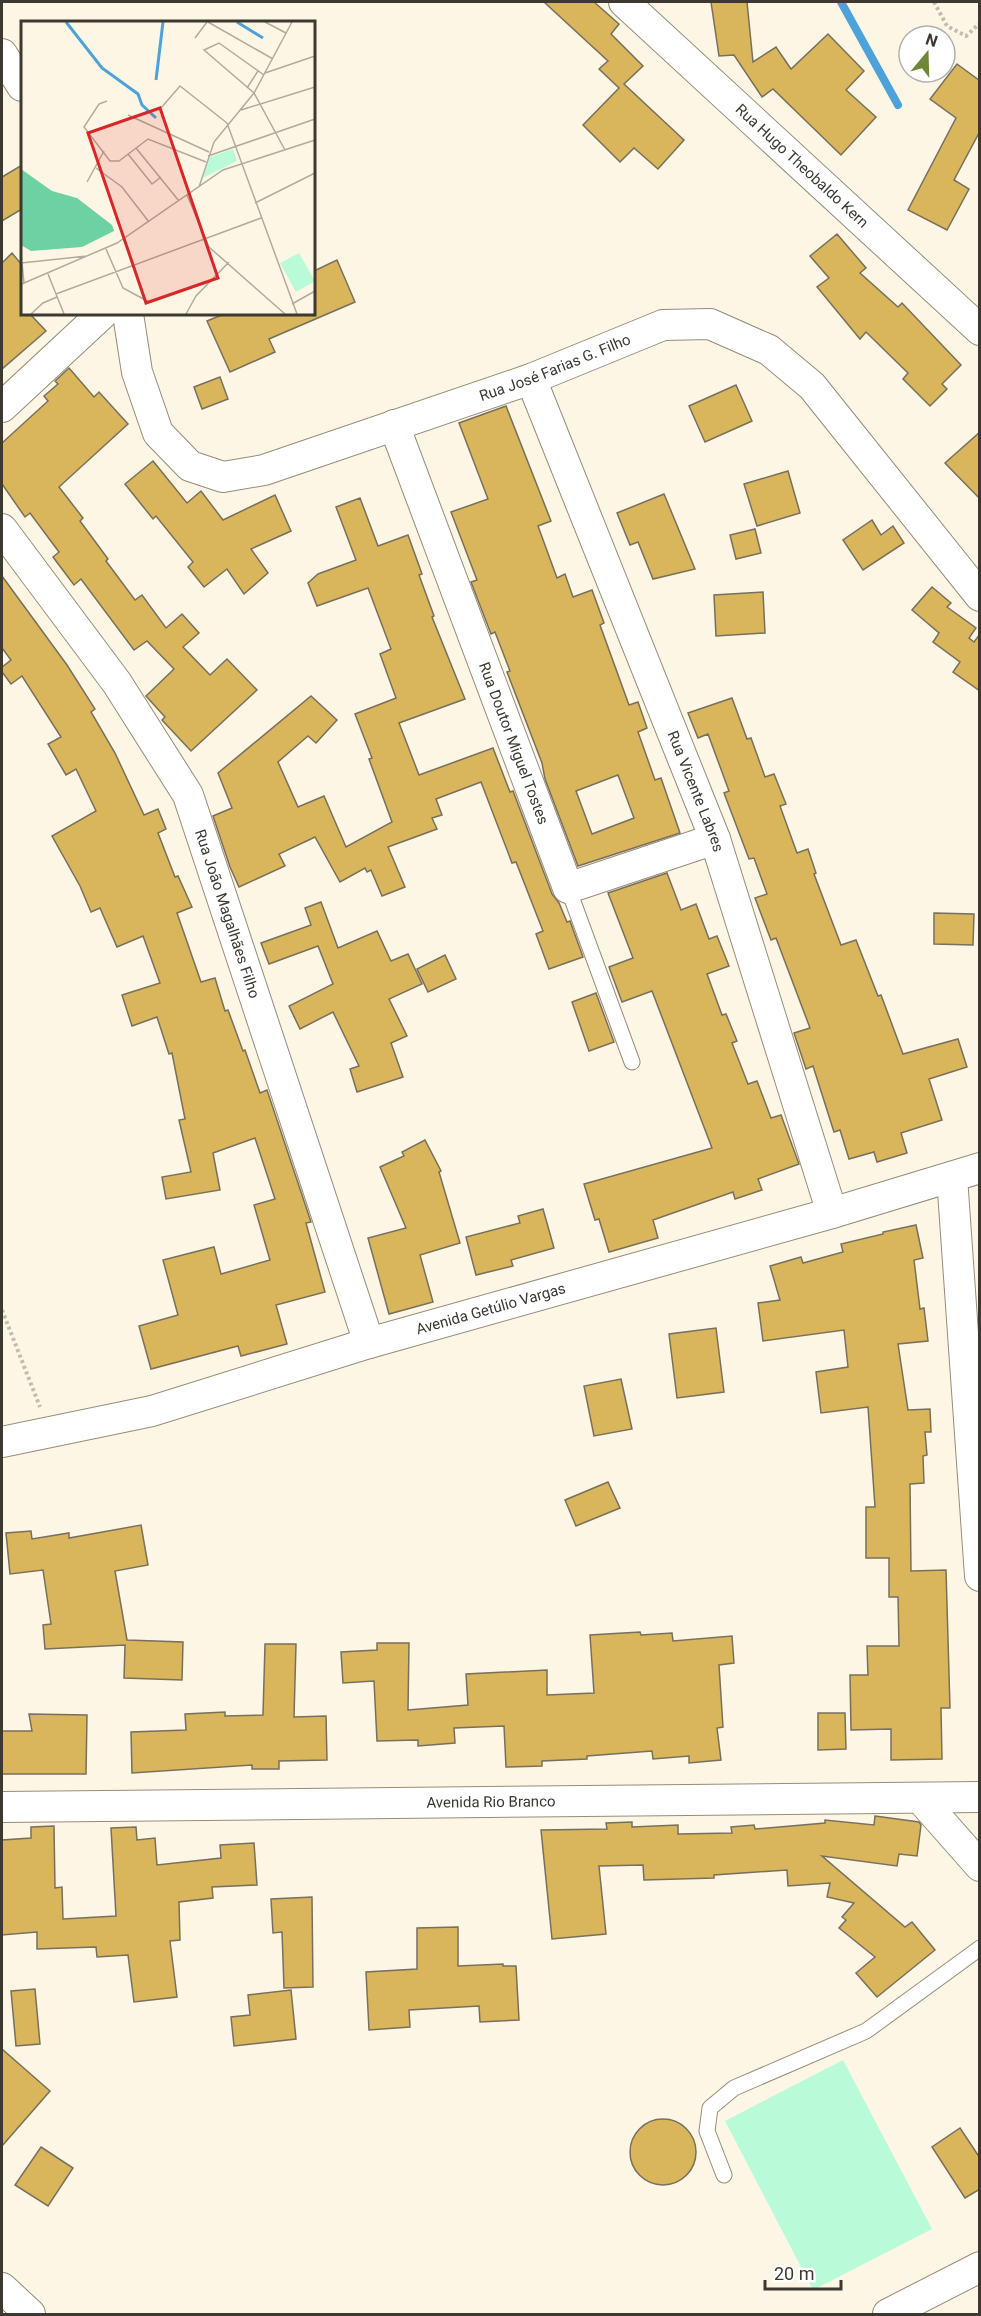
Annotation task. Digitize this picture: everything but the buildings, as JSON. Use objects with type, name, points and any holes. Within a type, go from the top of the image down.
[{"type":"street","name":"Rua Hugo Theobaldo Kern","points":[[624,2],[980,330]]},
{"type":"street","points":[[2,54],[21,84]]},
{"type":"street","points":[[2,407],[101,315]]},
{"type":"street","name":"Rua José Farias G. Filho","points":[[128,315],[137,372],[158,433],[190,466],[223,477],[264,470],[531,379],[663,325],[710,324],[769,350],[812,386],[980,596]]},
{"type":"street","name":"Rua Vicente Labres","points":[[531,379],[715,839],[832,1213]]},
{"type":"street","name":"Rua Doutor Miguel Tostes","points":[[394,425],[568,888]]},
{"type":"street","name":"Rua João Magalhães Filho","points":[[2,529],[117,683],[188,795],[369,1342]]},
{"type":"street","points":[[568,888],[715,839]]},
{"type":"street","points":[[966,1173],[980,1576]]},
{"type":"street","name":"Avenida Getúlio Vargas","points":[[2,1442],[49,1430],[152,1410],[369,1342],[832,1213],[966,1173]]},
{"type":"street","name":"Avenida Rio Branco","points":[[2,1807],[980,1797]]},
{"type":"street","points":[[920,1798],[980,1866]]},
{"type":"street","points":[[888,2314],[980,2267]]},
{"type":"street","points":[[2,2288],[30,2314]]},
{"type":"lane","name":"Rua Doutor Miguel Tostes","points":[[568,888],[632,1062]]},
{"type":"lane","points":[[724,2175],[706,2131],[711,2108],[734,2088],[866,2031],[980,1948]]},
{"type":"path","points":[[934,2],[947,26],[966,36],[980,23]]},
{"type":"path","points":[[2,1310],[49,1430]]},
{"type":"green space","points":[[843,2060],[932,2229],[813,2290],[725,2121]]},
{"type":"waterway","points":[[841,2],[898,105]]}]
